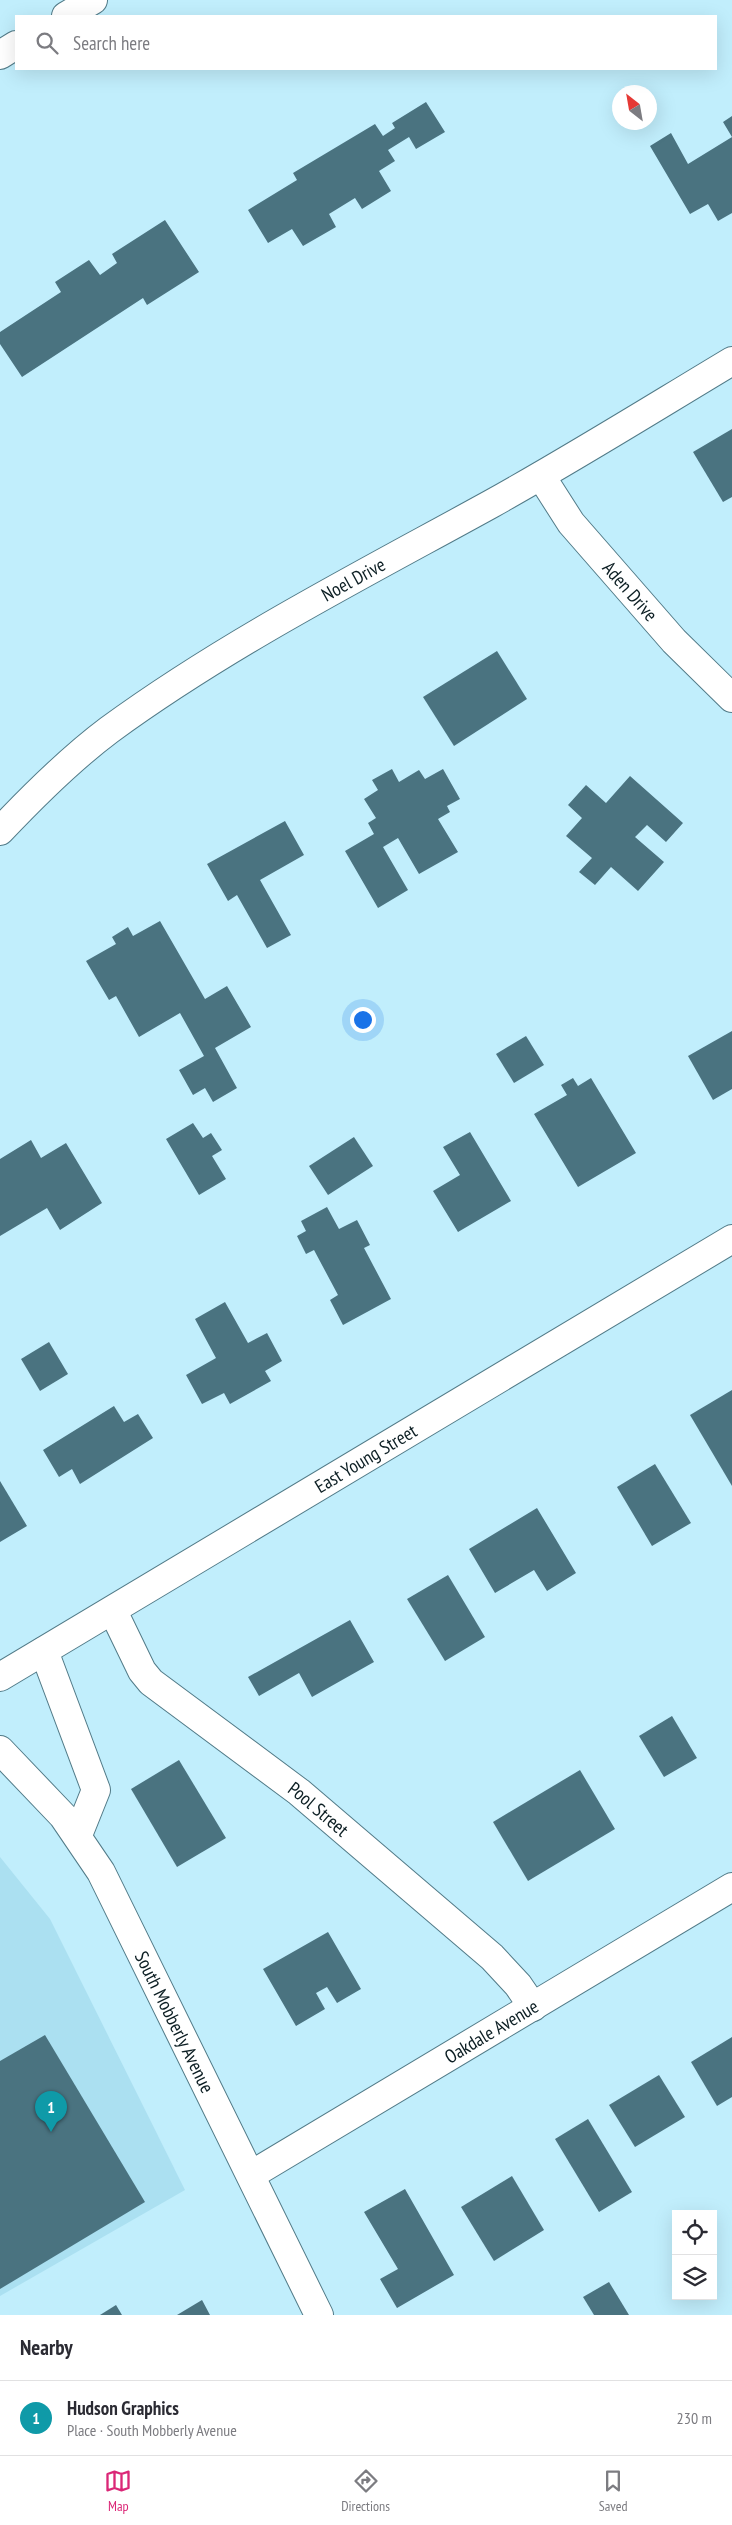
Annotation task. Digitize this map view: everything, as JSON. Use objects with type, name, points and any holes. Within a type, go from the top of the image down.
[{"type":"street","points":[[68,15],[93,0]]},
{"type":"street","points":[[0,55],[15,46]]},
{"type":"street","name":"Noel Drive","points":[[0,832],[55,775],[108,731],[136,712],[284,618],[541,476],[732,360]]},
{"type":"street","name":"Aden Drive","points":[[541,476],[571,523],[674,641],[732,698]]},
{"type":"street","name":"East Young Street","points":[[0,1677],[732,1239]]},
{"type":"street","name":"Pool Street","points":[[113,1611],[138,1664],[150,1682],[299,1792],[492,1957],[518,1985],[533,2007]]},
{"type":"street","points":[[44,1651],[96,1790],[78,1835]]},
{"type":"street","name":"South Mobberly Avenue","points":[[0,1750],[49,1799],[78,1835],[108,1885],[319,2315]]},
{"type":"street","name":"Oakdale Avenue","points":[[251,2175],[732,1887]]},
{"type":"shaded area","points":[[0,1857],[50,1919],[185,2190],[0,2296]]},
{"type":"building","points":[[426,102],[445,132],[416,149],[409,137],[388,150],[395,161],[379,171],[391,191],[362,209],[355,198],[329,214],[336,227],[303,246],[292,229],[268,243],[248,210],[297,180],[293,173],[375,124],[383,136],[395,128],[392,123]]},
{"type":"building","points":[[732,116],[732,137],[723,122]]},
{"type":"building","points":[[671,133],[688,164],[732,137],[732,213],[718,221],[708,204],[690,214],[650,146]]},
{"type":"building","points":[[165,220],[199,272],[147,305],[143,298],[22,377],[0,344],[0,332],[61,292],[55,282],[89,260],[100,275],[117,263],[112,254]]},
{"type":"building","points":[[732,429],[732,497],[723,502],[693,452]]},
{"type":"building","points":[[497,651],[527,699],[454,746],[423,697]]},
{"type":"building","points":[[392,769],[399,782],[419,770],[425,779],[443,769],[460,799],[447,806],[450,812],[438,819],[458,852],[419,874],[398,838],[383,847],[408,890],[378,908],[345,851],[374,834],[368,823],[376,818],[364,799],[378,790],[372,780]]},
{"type":"building","points":[[630,776],[683,823],[666,842],[647,825],[635,837],[664,862],[638,891],[611,867],[595,885],[579,872],[592,858],[566,836],[582,818],[568,805],[586,785],[606,803]]},
{"type":"building","points":[[285,821],[304,855],[260,880],[291,935],[267,948],[237,895],[228,901],[207,864]]},
{"type":"building","points":[[160,921],[205,999],[227,986],[251,1027],[215,1048],[237,1088],[213,1102],[205,1088],[193,1095],[179,1070],[204,1056],[180,1013],[139,1037],[116,996],[109,1000],[86,961],[116,944],[112,937],[128,927],[133,936]]},
{"type":"building","points":[[732,1031],[732,1089],[713,1100],[688,1056]]},
{"type":"building","points":[[526,1036],[544,1065],[514,1083],[496,1054]]},
{"type":"building","points":[[573,1078],[578,1086],[591,1078],[636,1153],[578,1187],[534,1114],[567,1095],[561,1085]]},
{"type":"building","points":[[193,1123],[203,1138],[211,1133],[222,1150],[212,1156],[226,1179],[199,1195],[166,1139]]},
{"type":"building","points":[[470,1132],[511,1201],[458,1232],[433,1191],[460,1175],[443,1147]]},
{"type":"building","points":[[354,1137],[373,1166],[328,1195],[309,1166]]},
{"type":"building","points":[[31,1140],[41,1158],[66,1143],[102,1203],[60,1230],[47,1208],[0,1236],[0,1159]]},
{"type":"building","points":[[327,1207],[339,1229],[357,1220],[370,1245],[364,1248],[391,1299],[343,1325],[330,1300],[338,1295],[314,1250],[306,1254],[297,1236],[306,1231],[301,1221]]},
{"type":"building","points":[[225,1302],[248,1343],[267,1333],[282,1361],[265,1371],[271,1381],[230,1404],[224,1393],[202,1404],[186,1375],[216,1358],[195,1319]]},
{"type":"building","points":[[49,1342],[68,1374],[40,1391],[21,1359]]},
{"type":"building","points":[[732,1390],[732,1486],[690,1415]]},
{"type":"building","points":[[114,1406],[124,1422],[138,1414],[153,1438],[80,1484],[72,1469],[59,1477],[43,1450]]},
{"type":"building","points":[[655,1464],[691,1523],[652,1546],[617,1487]]},
{"type":"building","points":[[0,1481],[27,1526],[0,1542]]},
{"type":"building","points":[[537,1508],[576,1573],[547,1591],[534,1570],[495,1593],[469,1549]]},
{"type":"building","points":[[448,1575],[485,1637],[445,1661],[407,1599]]},
{"type":"building","points":[[350,1620],[374,1662],[312,1697],[299,1673],[259,1696],[248,1677]]},
{"type":"building","points":[[672,1716],[697,1758],[664,1777],[639,1736]]},
{"type":"building","points":[[179,1760],[226,1838],[177,1867],[131,1789]]},
{"type":"building","points":[[580,1770],[615,1829],[528,1881],[493,1822]]},
{"type":"building","points":[[328,1932],[361,1989],[337,2003],[327,1987],[316,1993],[325,2009],[296,2026],[263,1969]]},
{"type":"building","points":[[45,2035],[145,2202],[0,2289],[0,2061]]},
{"type":"building","points":[[732,2037],[732,2097],[717,2106],[691,2062]]},
{"type":"building","points":[[659,2075],[685,2117],[635,2147],[609,2105]]},
{"type":"building","points":[[588,2119],[632,2192],[599,2212],[555,2139]]},
{"type":"building","points":[[512,2176],[544,2230],[494,2261],[461,2207]]},
{"type":"building","points":[[405,2189],[454,2275],[397,2308],[380,2279],[398,2269],[364,2212]]},
{"type":"building","points":[[609,2282],[629,2315],[594,2315],[583,2297]]},
{"type":"building","points":[[202,2300],[210,2315],[177,2315]]},
{"type":"building","points":[[116,2305],[122,2315],[100,2315]]},
{"type":"place","name":"Hudson Graphics","points":[[51,2132]]}]
